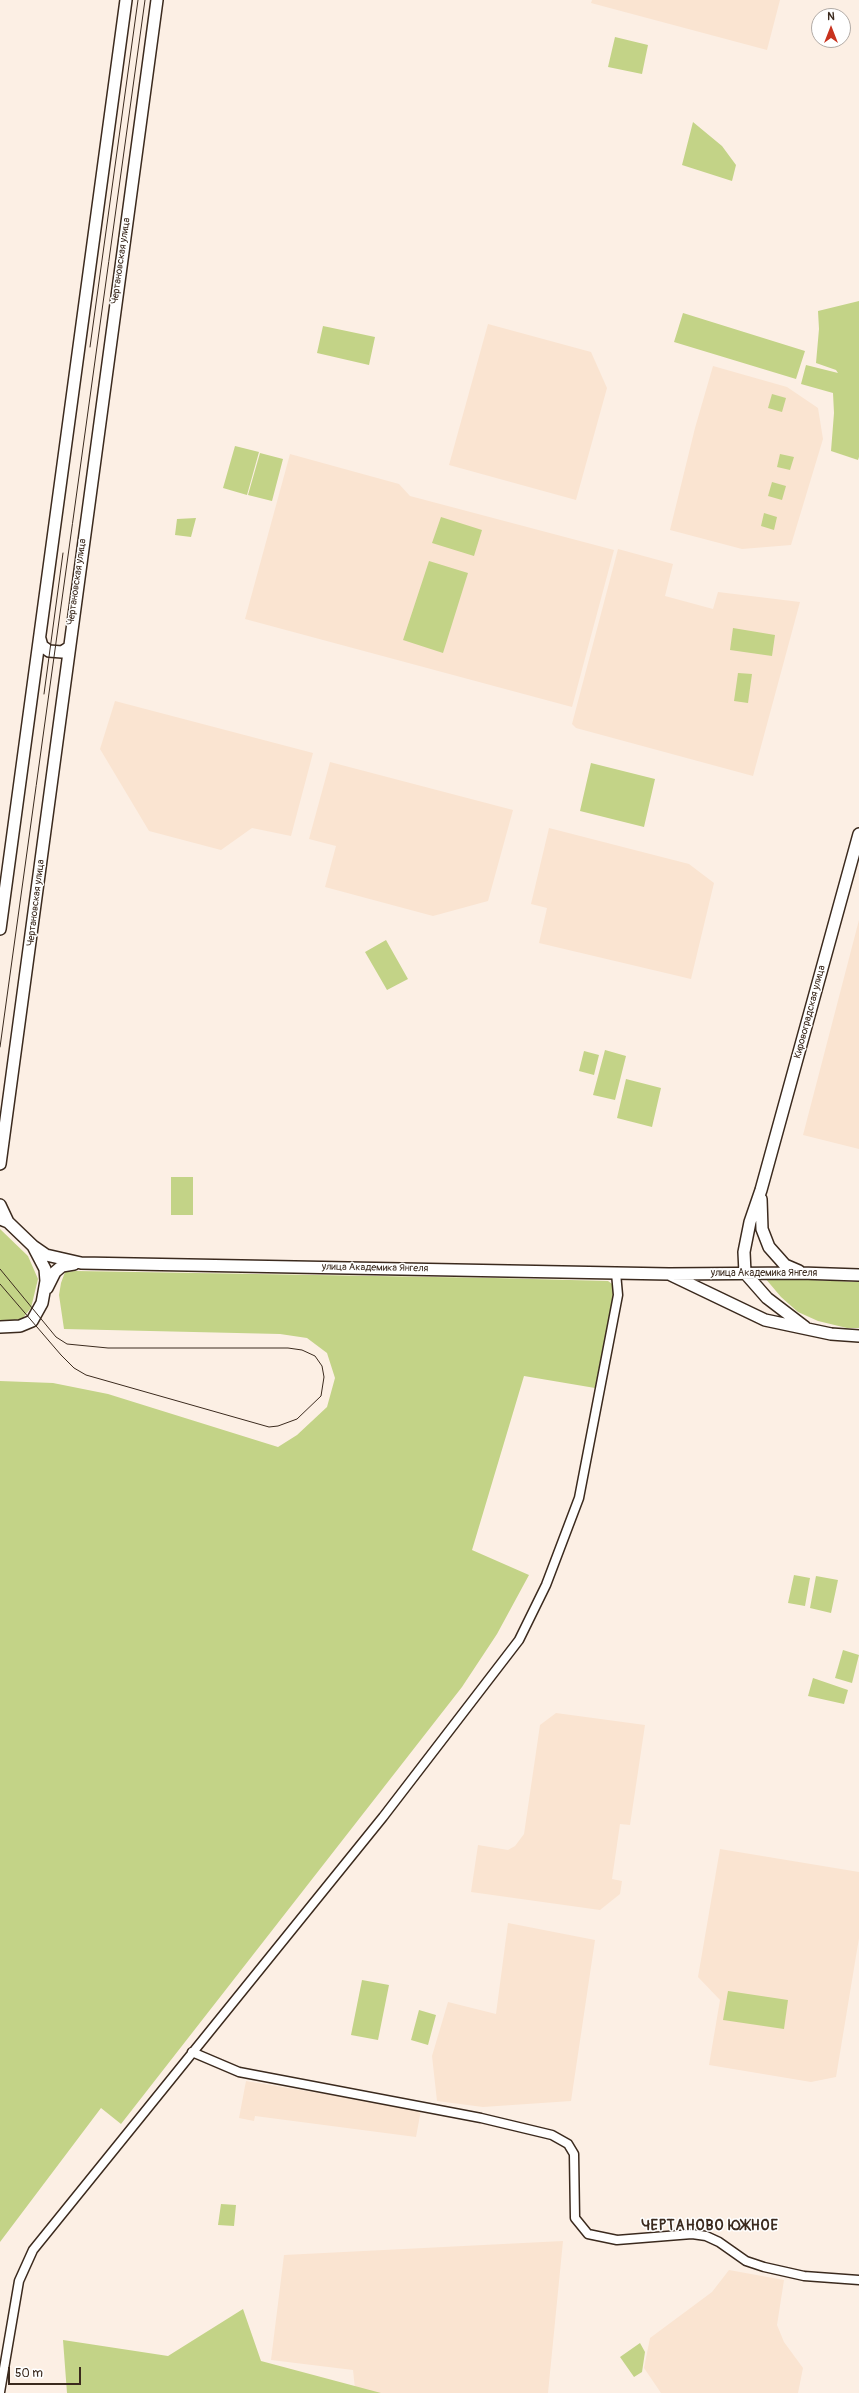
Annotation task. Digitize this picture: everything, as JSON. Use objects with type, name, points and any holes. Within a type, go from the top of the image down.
[{"type":"main road","points":[[0,929],[126,0]]},
{"type":"main road","name":"Чертановская улица","points":[[0,1164],[68,648],[157,0]]},
{"type":"main road","points":[[40,639],[42,646],[49,651],[62,652],[68,648]]},
{"type":"main road","name":"Кировоградская улица","points":[[745,1273],[746,1238],[762,1190],[859,834]]},
{"type":"main road","name":"Кировоградская улица","points":[[762,1190],[761,1222],[769,1247],[785,1265],[801,1273]]},
{"type":"main road","points":[[0,1205],[4,1220],[33,1246],[46,1255],[81,1263]]},
{"type":"main road","points":[[33,1246],[45,1269],[46,1281],[42,1304]]},
{"type":"main road","points":[[0,1327],[20,1326],[32,1321],[42,1304],[55,1272],[62,1266],[81,1263]]},
{"type":"main road","name":"улица Академика Янгеля","points":[[81,1263],[669,1274],[801,1273],[859,1275]]},
{"type":"main road","points":[[745,1273],[766,1298],[811,1330]]},
{"type":"main road","name":"улица Академика Янгеля","points":[[669,1274],[765,1320],[811,1330],[859,1336]]},
{"type":"street","points":[[0,2392],[20,2281],[33,2250],[383,1817],[519,1640],[559,1554],[584,1481],[618,1295],[616,1273]]},
{"type":"street","points":[[192,2052],[239,2072],[481,2118],[552,2135],[568,2144],[574,2154],[575,2218],[588,2234],[617,2240],[692,2234],[706,2236],[719,2242],[746,2261],[764,2268],[804,2276],[859,2280]]},
{"type":"shaded area","points":[[592,0],[780,0],[767,50],[591,3]]},
{"type":"shaded area","points":[[488,324],[591,352],[607,388],[576,500],[449,465]]},
{"type":"shaded area","points":[[713,366],[787,387],[818,408],[823,439],[791,545],[742,549],[670,530],[695,428]]},
{"type":"shaded area","points":[[290,454],[399,484],[410,496],[614,550],[572,707],[245,619]]},
{"type":"shaded area","points":[[618,549],[673,564],[665,596],[713,609],[718,592],[800,602],[753,776],[576,728],[572,724]]},
{"type":"shaded area","points":[[115,701],[313,753],[291,836],[252,828],[221,850],[149,831],[100,749]]},
{"type":"shaded area","points":[[330,762],[513,810],[488,901],[433,916],[325,887],[336,846],[309,839]]},
{"type":"shaded area","points":[[549,828],[689,864],[714,883],[691,979],[539,943],[547,908],[531,904]]},
{"type":"shaded area","points":[[859,920],[859,1149],[803,1135]]},
{"type":"shaded area","points":[[556,1713],[645,1725],[630,1825],[620,1824],[612,1879],[622,1881],[620,1894],[600,1910],[471,1892],[478,1845],[508,1850],[515,1846],[524,1834],[540,1725]]},
{"type":"shaded area","points":[[720,1849],[859,1872],[859,1938],[836,2077],[811,2082],[709,2065],[720,2000],[698,1977]]},
{"type":"shaded area","points":[[508,1923],[595,1940],[571,2101],[483,2107],[437,2101],[432,2056],[448,2002],[496,2014]]},
{"type":"shaded area","points":[[246,2081],[421,2110],[416,2137],[255,2116],[254,2121],[239,2118]]},
{"type":"shaded area","points":[[563,2241],[548,2393],[363,2393],[355,2389],[353,2370],[271,2360],[284,2255]]},
{"type":"shaded area","points":[[729,2270],[784,2280],[777,2325],[784,2342],[803,2368],[798,2393],[661,2393],[644,2368],[650,2338],[712,2292]]},
{"type":"green space","points":[[615,37],[648,45],[642,74],[608,67]]},
{"type":"green space","points":[[693,122],[722,146],[736,165],[732,181],[682,165]]},
{"type":"green space","points":[[859,301],[858,460],[831,451],[834,413],[833,393],[801,384],[806,365],[838,373],[836,370],[816,363],[819,329],[818,311]]},
{"type":"green space","points":[[683,313],[805,351],[796,379],[674,342]]},
{"type":"green space","points":[[323,326],[375,337],[369,365],[317,353]]},
{"type":"green space","points":[[772,394],[786,398],[782,412],[768,408]]},
{"type":"green space","points":[[235,446],[259,452],[247,495],[223,488]]},
{"type":"green space","points":[[260,453],[283,459],[272,501],[248,495]]},
{"type":"green space","points":[[780,454],[794,457],[790,470],[777,467]]},
{"type":"green space","points":[[772,482],[786,486],[782,500],[768,496]]},
{"type":"green space","points":[[764,513],[777,517],[774,530],[761,526]]},
{"type":"green space","points":[[441,517],[482,530],[474,556],[432,543]]},
{"type":"green space","points":[[196,518],[191,537],[175,535],[177,519]]},
{"type":"green space","points":[[429,561],[468,573],[443,653],[403,640]]},
{"type":"green space","points":[[733,628],[775,635],[772,656],[730,650]]},
{"type":"green space","points":[[738,673],[752,674],[748,703],[734,701]]},
{"type":"green space","points":[[591,763],[655,779],[644,827],[580,811]]},
{"type":"green space","points":[[386,940],[408,979],[387,990],[365,952]]},
{"type":"green space","points":[[605,1050],[626,1056],[615,1100],[593,1095]]},
{"type":"green space","points":[[584,1051],[599,1055],[594,1075],[579,1071]]},
{"type":"green space","points":[[626,1079],[661,1088],[652,1127],[617,1118]]},
{"type":"green space","points":[[171,1177],[193,1177],[193,1215],[171,1215]]},
{"type":"green space","points":[[0,1229],[28,1256],[38,1279],[31,1308],[22,1319],[0,1322]]},
{"type":"green space","points":[[65,1272],[608,1281],[615,1286],[595,1388],[524,1376],[472,1550],[529,1575],[497,1634],[462,1687],[121,2124],[101,2108],[0,2242],[0,1381],[53,1383],[108,1394],[278,1447],[297,1435],[327,1407],[335,1378],[327,1353],[307,1338],[280,1334],[64,1329],[59,1295],[61,1283]]},
{"type":"green space","points":[[765,1278],[859,1282],[859,1328],[847,1328],[818,1321],[798,1312],[781,1297]]},
{"type":"green space","points":[[794,1575],[810,1578],[805,1606],[788,1603]]},
{"type":"green space","points":[[816,1576],[838,1580],[831,1613],[810,1608]]},
{"type":"green space","points":[[843,1650],[859,1655],[852,1683],[835,1678]]},
{"type":"green space","points":[[813,1678],[848,1690],[844,1704],[808,1696]]},
{"type":"green space","points":[[362,1980],[389,1985],[378,2040],[351,2035]]},
{"type":"green space","points":[[728,1991],[788,2000],[784,2029],[723,2020]]},
{"type":"green space","points":[[419,2010],[436,2015],[428,2045],[411,2040]]},
{"type":"green space","points":[[221,2204],[236,2205],[234,2226],[218,2225]]},
{"type":"green space","points":[[243,2309],[261,2361],[381,2393],[67,2393],[63,2340],[168,2356]]},
{"type":"green space","points":[[640,2343],[645,2352],[642,2372],[634,2377],[620,2357]]},
{"type":"tram line","points":[[90,347],[138,0]]},
{"type":"tram line","points":[[0,1047],[145,0]]},
{"type":"tram line","points":[[44,694],[63,553]]},
{"type":"tram line","points":[[0,1269],[56,1337],[67,1344],[108,1348],[288,1348],[302,1350],[315,1356],[322,1366],[324,1377],[321,1396],[297,1419],[278,1426],[269,1427],[86,1375],[74,1368],[61,1355],[0,1284]]},
{"type":"district","name":"ЧЕРТАНОВО ЮЖНОЕ","points":[[710,2226]]}]
